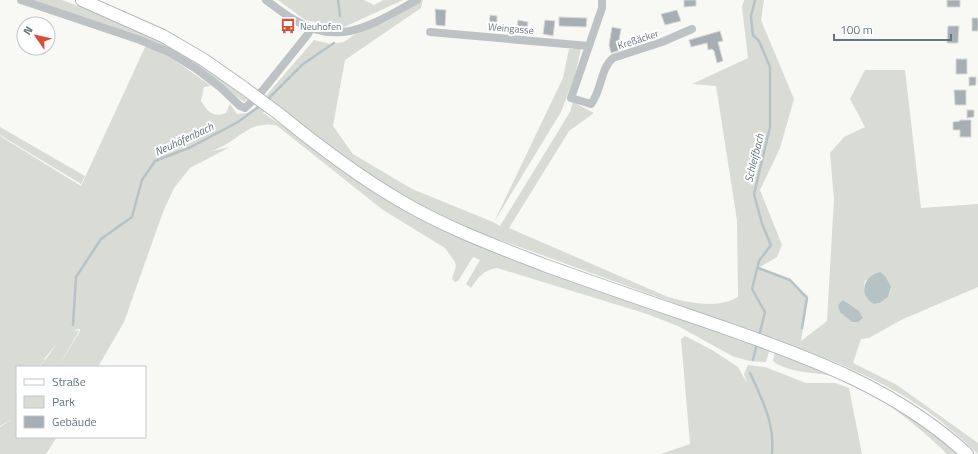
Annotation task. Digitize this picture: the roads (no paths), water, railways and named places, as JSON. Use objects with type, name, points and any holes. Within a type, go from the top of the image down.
[{"type":"main road","points":[[87,1],[163,36],[204,60],[244,88],[357,173],[400,200],[442,222],[546,265],[791,351],[831,367],[888,395],[918,414],[967,454]]},
{"type":"street","points":[[21,0],[140,40],[169,52],[195,68],[220,87],[240,106],[245,108],[263,90],[308,34],[311,28]]},
{"type":"street","points":[[266,0],[292,18],[311,28],[327,33],[343,34],[359,29],[417,0]]},
{"type":"street","points":[[589,46],[602,8],[602,0]]},
{"type":"street","name":"Kreßäcker","points":[[589,46],[571,98],[591,104],[596,98],[607,63],[613,58],[662,42],[692,29]]},
{"type":"street","name":"Weingasse","points":[[430,32],[589,46]]},
{"type":"waterway","name":"Neuhöfenbach","points":[[338,0],[340,16]]},
{"type":"waterway","name":"Schleifbach","points":[[755,0],[751,16],[753,35],[759,41],[770,67],[770,127],[754,194],[762,224],[771,245],[759,261],[752,289],[765,312],[759,336]]},
{"type":"waterway","name":"Neuhöfenbach","points":[[266,101],[303,64],[334,43]]},
{"type":"waterway","name":"Neuhöfenbach","points":[[73,325],[76,277],[101,239],[132,217],[142,180],[155,161],[191,147],[238,122],[261,105]]},
{"type":"waterway","points":[[758,268],[790,280],[807,298],[802,328]]},
{"type":"waterway","name":"Schleifbach","points":[[753,360],[757,343]]},
{"type":"waterway","name":"Schleifbach","points":[[750,373],[770,422],[772,432],[772,454]]},
{"type":"place","name":"Neuhofen","points":[[288,26]]}]
